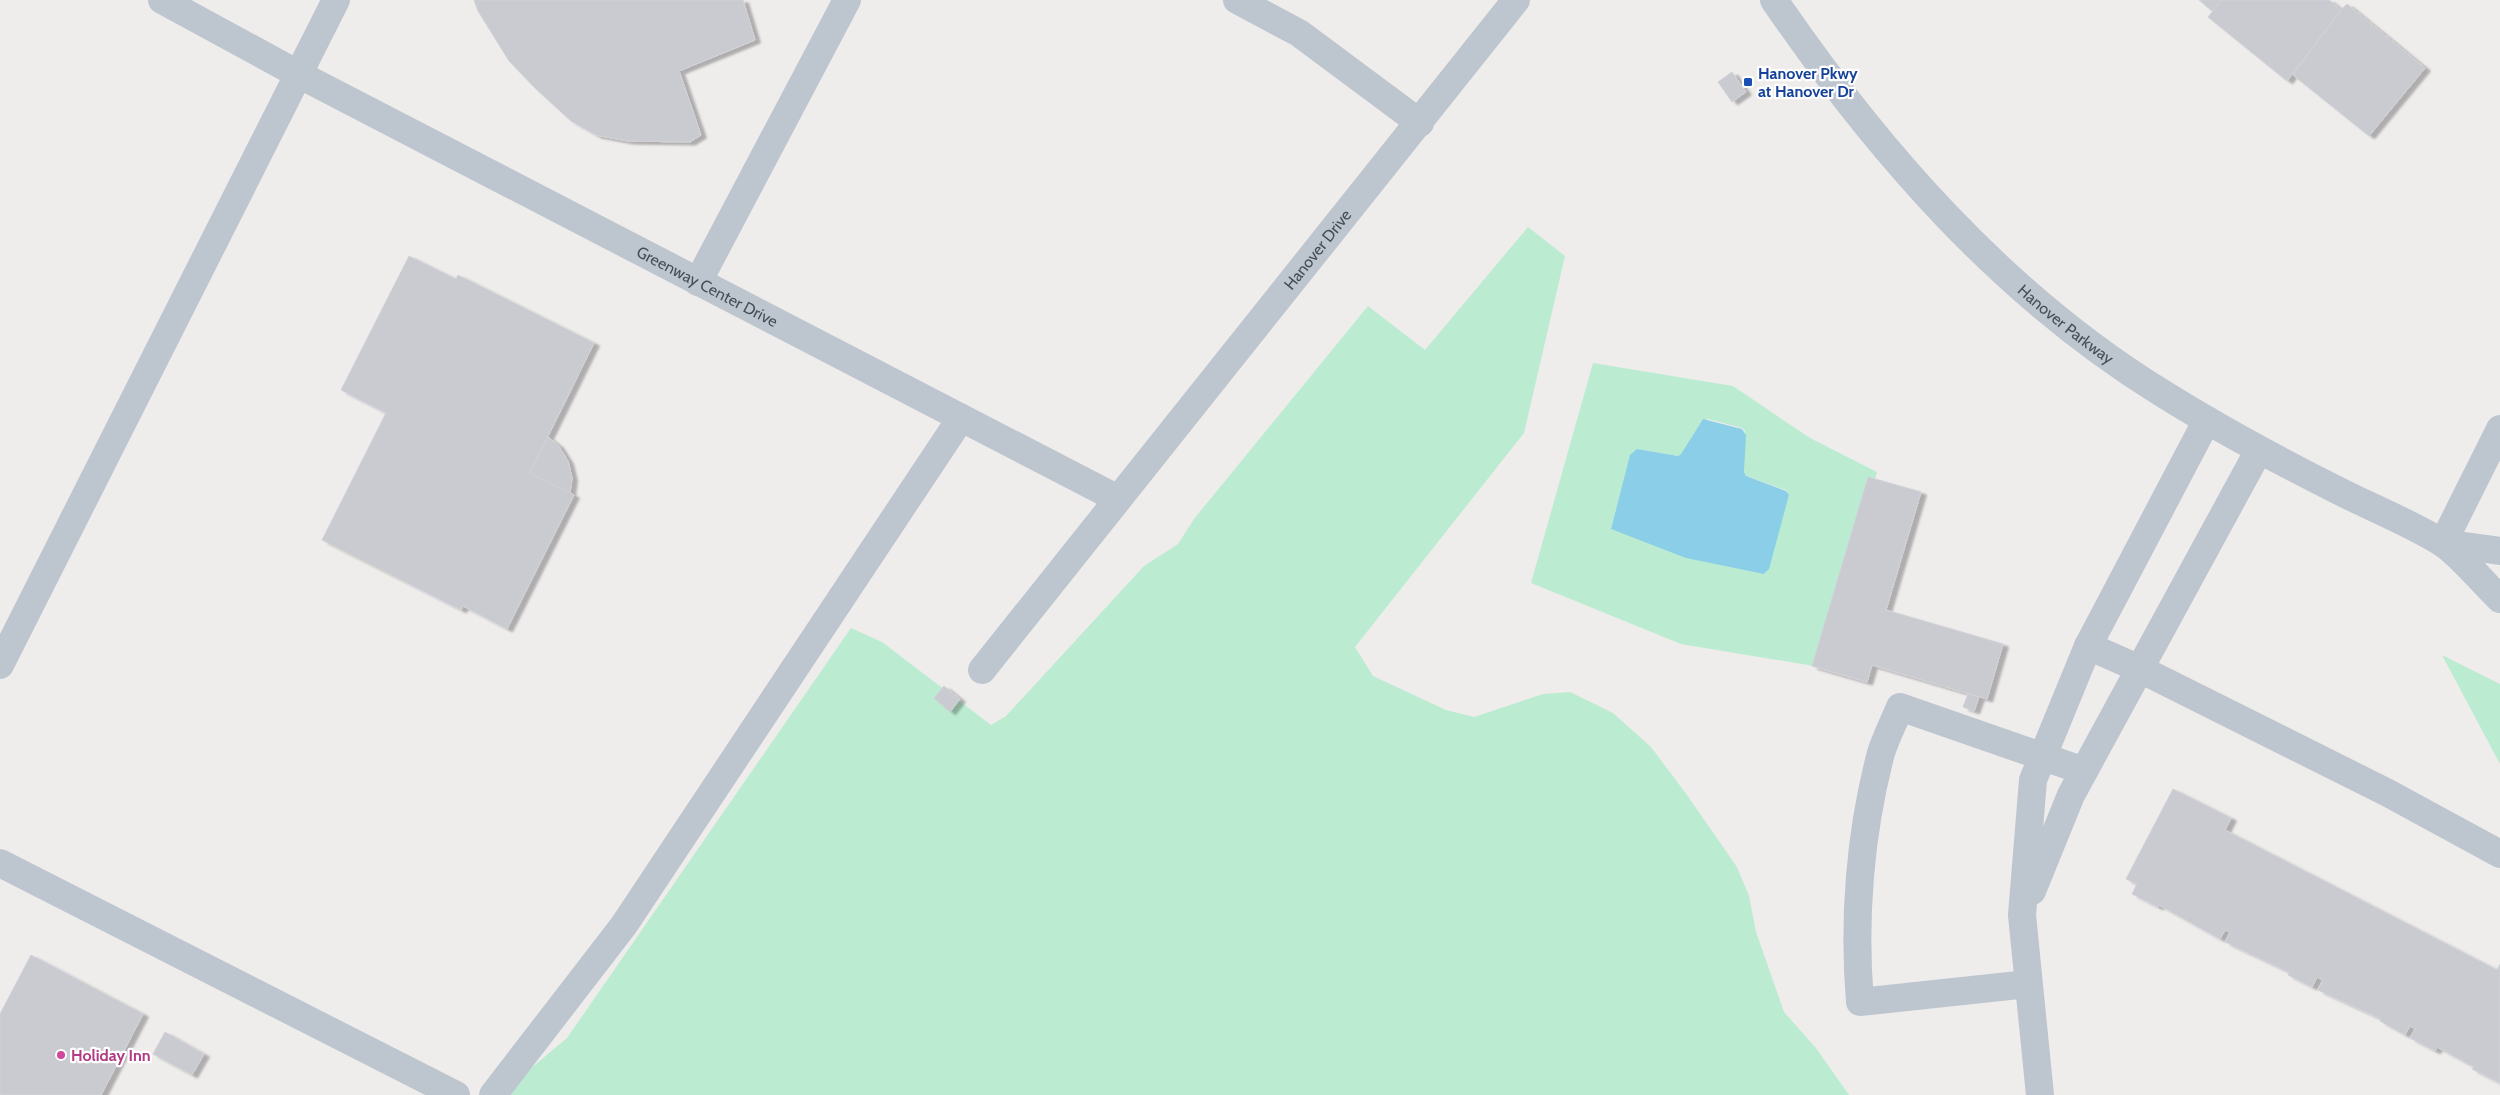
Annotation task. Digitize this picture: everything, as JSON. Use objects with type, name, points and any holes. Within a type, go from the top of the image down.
[{"type":"street","name":"Greenway Center Drive","points":[[162,0],[298,74],[1118,499]]},
{"type":"street","points":[[0,665],[336,0]]},
{"type":"street","points":[[698,282],[847,0]]},
{"type":"street","points":[[1237,0],[1299,33],[1420,123]]},
{"type":"street","name":"Hanover Drive","points":[[982,670],[1420,123],[1516,0]]},
{"type":"street","name":"Hanover Parkway","points":[[1774,0],[1857,116],[1953,223],[1994,264],[2041,306],[2113,360],[2206,420],[2259,450],[2443,543],[2500,599]]},
{"type":"street","points":[[493,1095],[624,925],[961,418]]},
{"type":"street","points":[[2040,1095],[2022,915],[2033,780],[2088,646],[2206,420]]},
{"type":"street","points":[[2443,543],[2500,429]]},
{"type":"street","points":[[2022,915],[2071,795],[2259,450]]},
{"type":"street","name":"Hanover Parkway","points":[[2443,543],[2500,551]]},
{"type":"street","points":[[2088,646],[2140,669],[2388,793],[2500,854]]},
{"type":"street","points":[[2028,984],[1860,1002],[1856,956],[1857,903],[1864,847],[1882,752],[1900,707],[2043,755],[2084,771]]},
{"type":"street","points":[[0,863],[456,1095]]},
{"type":"green space","points":[[1528,227],[1565,256],[1524,433],[1355,647],[1373,676],[1446,710],[1474,717],[1543,694],[1570,692],[1613,713],[1651,747],[1737,867],[1749,896],[1756,932],[1784,1012],[1816,1048],[1849,1095],[499,1095],[567,1038],[851,628],[882,642],[991,725],[1006,716],[1144,566],[1178,544],[1194,519],[1368,306],[1425,350]]},
{"type":"green space","points":[[1593,363],[1733,386],[1810,438],[1877,472],[1820,667],[1681,644],[1531,583]],"holes":[[[1708,419],[1742,428],[1745,431],[1744,472],[1746,476],[1786,490],[1789,495],[1766,573],[1611,529],[1630,456],[1637,449],[1678,456],[1701,422]]]},
{"type":"green space","points":[[2442,655],[2500,684],[2500,764]]},
{"type":"water","points":[[1703,419],[1742,429],[1746,435],[1744,472],[1746,476],[1786,491],[1789,495],[1769,569],[1764,574],[1686,558],[1611,529],[1630,455],[1637,449],[1678,456]]},
{"type":"building","points":[[474,0],[743,0],[755,40],[679,71],[701,135],[690,142],[628,141],[596,135],[571,121],[536,89],[509,61],[478,11]]},
{"type":"building","points":[[2199,0],[2222,0],[2212,11]]},
{"type":"building","points":[[2222,0],[2329,0],[2341,10],[2287,81],[2208,17]]},
{"type":"building","points":[[2347,4],[2425,68],[2369,136],[2293,75]]},
{"type":"building","points":[[1732,72],[1746,92],[1732,102],[1718,82]]},
{"type":"building","points":[[409,256],[456,279],[458,275],[594,343],[530,473],[574,495],[507,629],[463,606],[461,610],[322,540],[386,413],[341,390]]},
{"type":"building","points":[[548,437],[558,445],[568,461],[572,478],[570,493],[530,473]]},
{"type":"building","points":[[1868,477],[1921,492],[1886,610],[2003,644],[1987,699],[1872,665],[1867,682],[1812,666]]},
{"type":"building","points":[[944,686],[960,699],[950,712],[934,698]]},
{"type":"building","points":[[1968,694],[1979,697],[1974,711],[1963,707]]},
{"type":"building","points":[[2173,789],[2231,818],[2225,830],[2497,970],[2500,964],[2500,1083],[2472,1069],[2474,1067],[2437,1047],[2435,1051],[2410,1038],[2415,1029],[2410,1026],[2405,1035],[2380,1021],[2381,1019],[2318,990],[2323,980],[2317,977],[2312,987],[2288,975],[2289,972],[2225,942],[2230,932],[2225,930],[2220,939],[2159,905],[2158,907],[2132,894],[2137,884],[2126,879]]},
{"type":"building","name":"Holiday Inn","points":[[31,955],[143,1014],[101,1095],[0,1095],[0,1014]]},
{"type":"building","points":[[165,1032],[204,1054],[192,1075],[153,1054]]},
{"type":"place","name":"Hanover Pkwy at Hanover Dr","points":[[1748,82]]},
{"type":"place","name":"Holiday Inn","points":[[61,1055]]}]
